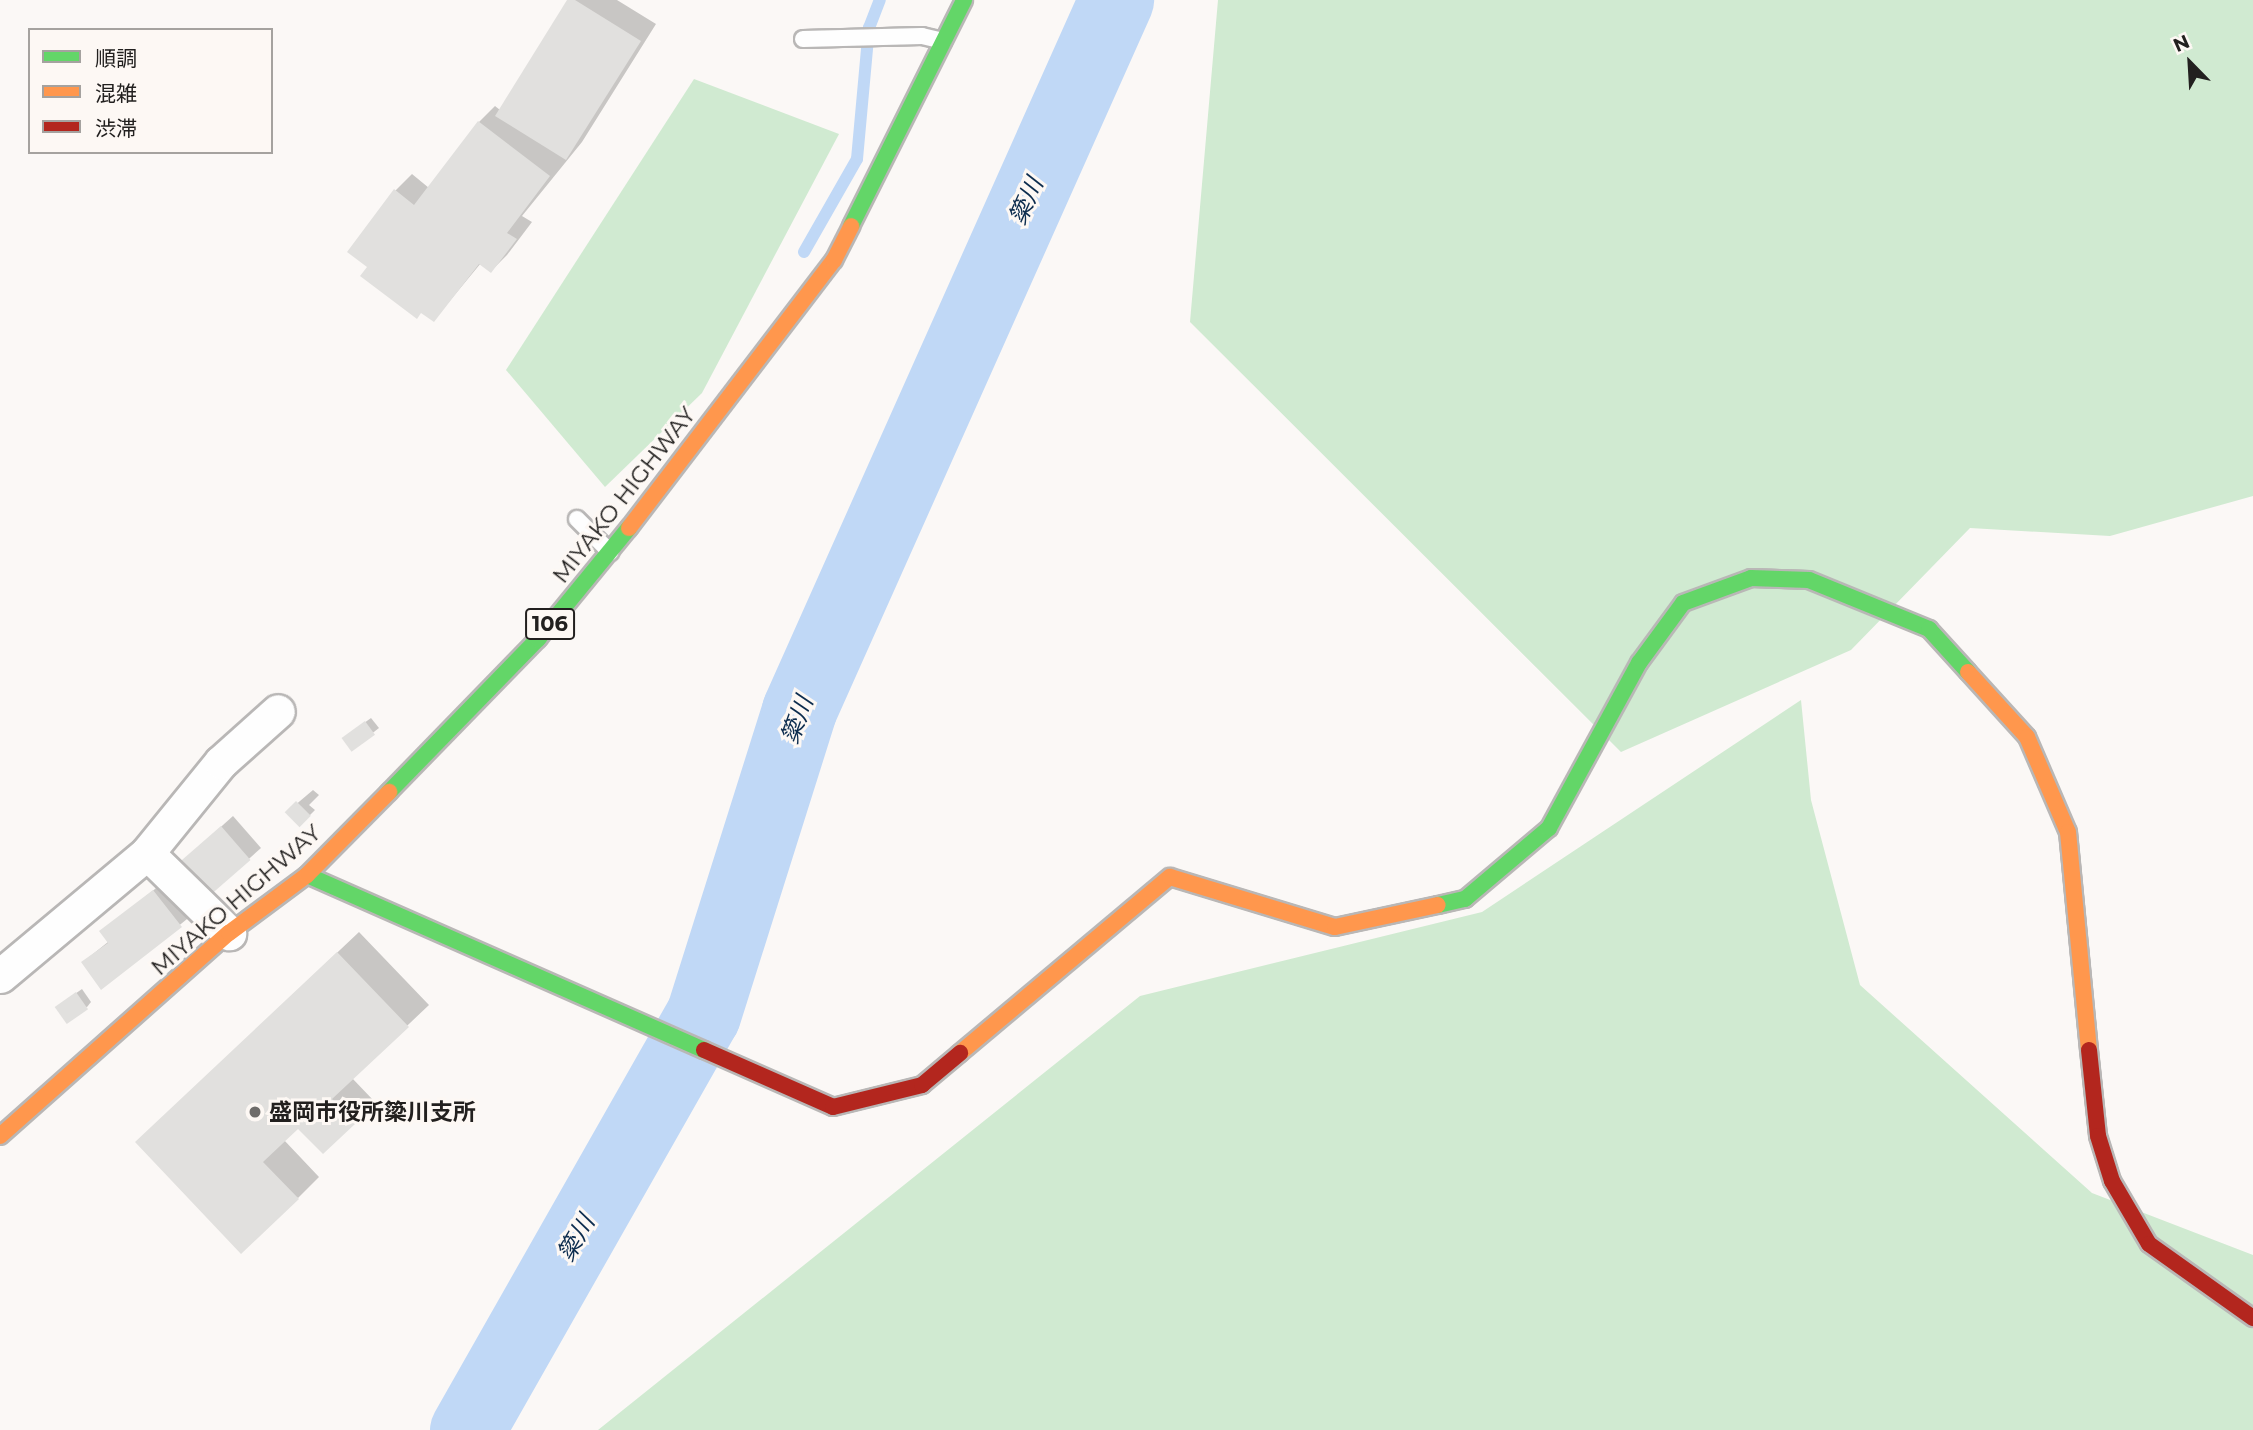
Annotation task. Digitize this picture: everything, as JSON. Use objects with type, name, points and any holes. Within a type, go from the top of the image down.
[{"type":"main road","name":"MIYAKO HIGHWAY","points":[[0,1136],[229,933],[307,874],[538,639],[610,552],[834,260],[964,0]]},
{"type":"main road","points":[[307,874],[833,1107],[922,1085],[1170,877],[1335,927],[1465,899],[1549,828],[1639,663],[1684,603],[1751,579],[1809,580],[1929,629],[2027,737],[2068,832],[2098,1136],[2112,1181],[2149,1244],[2253,1318]]},
{"type":"street","points":[[0,976],[147,853],[221,762],[278,711]]},
{"type":"street","points":[[147,853],[229,933]]},
{"type":"lane","points":[[803,39],[922,36],[945,41]]},
{"type":"lane","points":[[577,519],[610,552]]},
{"type":"green space","points":[[1218,0],[2253,0],[2253,496],[2110,536],[1970,528],[1851,650],[1621,752],[1190,322]]},
{"type":"green space","points":[[694,79],[839,134],[702,393],[605,487],[506,370]]},
{"type":"green space","points":[[1801,700],[1811,800],[1860,985],[2092,1193],[2253,1255],[2253,1430],[598,1430],[1140,996],[1482,912]]},
{"type":"building","points":[[567,0],[575,0],[641,41],[566,160],[495,116]]},
{"type":"building","points":[[478,121],[550,176],[507,233],[517,239],[491,273],[479,264],[434,322],[421,313],[417,319],[360,276],[367,267],[347,252],[394,189],[414,205]]},
{"type":"building","points":[[365,721],[375,735],[352,752],[342,738]]},
{"type":"building","points":[[296,801],[311,816],[300,827],[285,812]]},
{"type":"building","points":[[221,826],[251,860],[210,895],[180,861]]},
{"type":"building","points":[[153,890],[182,927],[101,990],[81,962],[108,943],[99,931]]},
{"type":"building","name":"盛岡市役所簗川支所","points":[[337,952],[409,1027],[332,1099],[355,1124],[323,1154],[298,1129],[263,1162],[299,1199],[241,1254],[135,1142]]},
{"type":"building","points":[[76,992],[88,1009],[67,1024],[55,1007]]},
{"type":"waterway","points":[[804,252],[857,159],[869,28],[880,0]]},
{"type":"waterway","name":"簗川","points":[[467,1430],[703,1015],[799,710],[1116,0]]},
{"type":"traffic: fast","points":[[851,226],[964,0]]},
{"type":"traffic: fast","points":[[389,792],[538,639],[629,528]]},
{"type":"traffic: fast","points":[[1438,905],[1465,899],[1549,828],[1639,663],[1683,603],[1751,578],[1809,580],[1929,629],[1968,672]]},
{"type":"traffic: fast","points":[[307,875],[704,1050]]},
{"type":"traffic: slow","points":[[629,528],[834,260],[851,226]]},
{"type":"traffic: slow","points":[[1968,672],[2027,737],[2068,832],[2089,1050]]},
{"type":"traffic: slow","points":[[0,1136],[229,933],[307,875],[389,792]]},
{"type":"traffic: slow","points":[[960,1053],[1170,877],[1335,927],[1438,905]]},
{"type":"traffic: jam","points":[[704,1050],[833,1107],[922,1085],[960,1053]]},
{"type":"traffic: jam","points":[[2089,1050],[2098,1136],[2112,1181],[2149,1244],[2253,1318]]},
{"type":"place","name":"盛岡市役所簗川支所","points":[[255,1112]]}]
